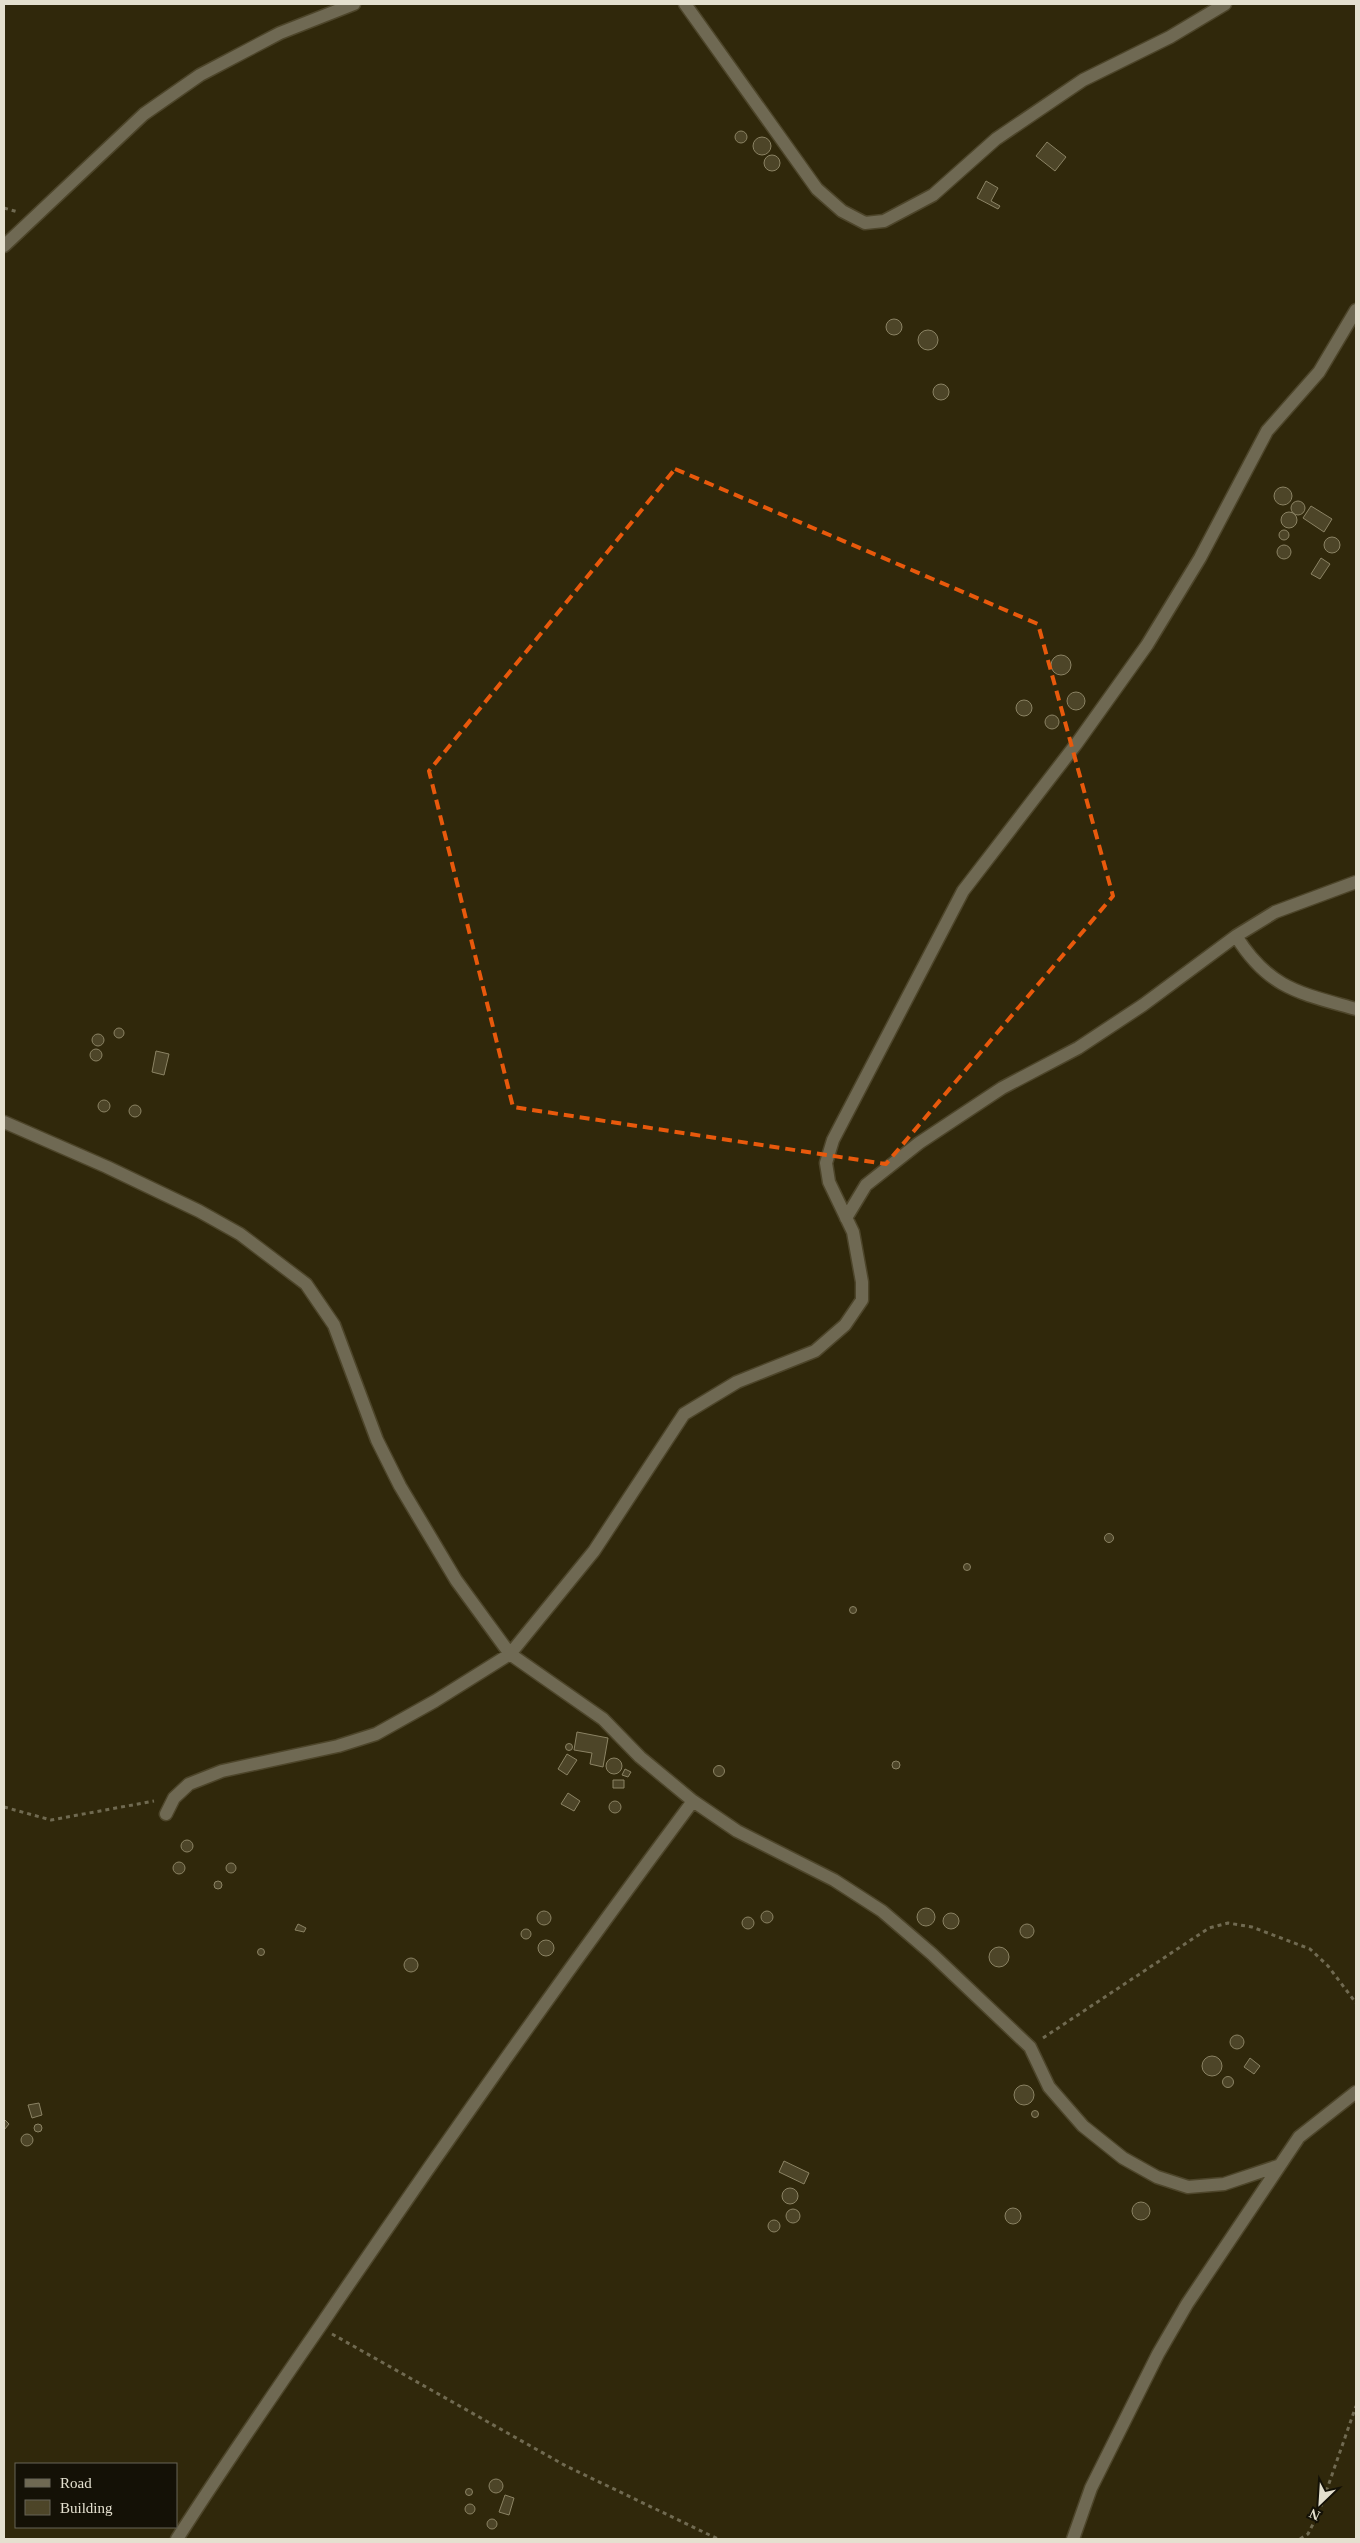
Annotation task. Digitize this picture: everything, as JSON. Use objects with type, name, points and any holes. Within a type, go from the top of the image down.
[{"type":"street","points":[[4,246],[144,114],[200,75],[280,33],[354,4]]},
{"type":"street","points":[[685,4],[817,189],[842,211],[865,223],[884,221],[933,195],[996,139],[1083,80],[1170,37],[1225,4]]},
{"type":"street","points":[[166,1814],[174,1798],[188,1784],[222,1771],[338,1746],[376,1734],[435,1701],[510,1654],[594,1551],[684,1414],[737,1382],[815,1351],[845,1325],[862,1300],[862,1282],[853,1232],[829,1182],[826,1163],[833,1140],[963,891],[1077,743],[1147,644],[1200,558],[1267,431],[1320,372],[1356,310]]},
{"type":"street","points":[[846,1218],[866,1185],[919,1143],[1002,1088],[1086,1043],[1143,1005],[1236,936],[1275,912],[1356,882]]},
{"type":"street","points":[[1236,936],[1248,956],[1268,976],[1286,987],[1356,1009]]},
{"type":"street","points":[[4,1122],[108,1166],[199,1211],[240,1234],[306,1284],[334,1326],[377,1440],[400,1486],[456,1580],[510,1654],[603,1719],[640,1757],[693,1801],[737,1830],[834,1880],[882,1911],[932,1954],[1030,2047],[1049,2087],[1083,2126],[1123,2158],[1157,2177],[1188,2186],[1224,2184],[1278,2166]]},
{"type":"street","points":[[177,2539],[217,2476],[419,2180],[586,1944],[693,1801]]},
{"type":"street","points":[[1073,2539],[1091,2488],[1158,2354],[1187,2304],[1252,2210],[1278,2166],[1299,2137],[1356,2092]]},
{"type":"path","points":[[4,1807],[52,1820],[174,1798]]},
{"type":"path","points":[[1030,2047],[1208,1928],[1228,1923],[1252,1927],[1310,1949],[1328,1966],[1356,2004]]},
{"type":"path","points":[[320,2327],[566,2466],[718,2539]]},
{"type":"path","points":[[1300,2539],[1308,2534],[1318,2512],[1356,2406]]},
{"type":"highlighted area","points":[[675,469],[1038,624],[1113,896],[886,1164],[513,1107],[429,771]]},
{"type":"building","points":[[743,131],[746,132],[746,142],[739,143],[736,142],[735,135],[736,132]]},
{"type":"building","points":[[762,137],[768,140],[771,146],[768,152],[762,155],[756,152],[753,146],[756,140]]},
{"type":"building","points":[[1047,142],[1066,157],[1055,171],[1036,156]]},
{"type":"building","points":[[772,155],[780,163],[772,171],[764,163]]},
{"type":"building","points":[[986,181],[998,188],[991,201],[1000,206],[998,209],[977,198]]},
{"type":"building","points":[[891,319],[897,319],[902,324],[900,333],[891,335],[886,330],[886,324]]},
{"type":"building","points":[[928,330],[935,333],[938,340],[935,347],[928,350],[921,347],[918,340],[921,333]]},
{"type":"building","points":[[941,384],[947,386],[949,392],[947,398],[941,400],[935,398],[933,392],[935,386]]},
{"type":"building","points":[[1279,487],[1287,487],[1292,492],[1290,503],[1279,505],[1274,500],[1274,492]]},
{"type":"building","points":[[1298,501],[1303,503],[1305,508],[1303,513],[1298,515],[1293,513],[1291,508],[1293,503]]},
{"type":"building","points":[[1311,506],[1332,519],[1324,532],[1303,518]]},
{"type":"building","points":[[1286,512],[1292,512],[1297,517],[1295,526],[1286,528],[1281,523],[1281,517]]},
{"type":"building","points":[[1282,530],[1286,530],[1289,535],[1288,539],[1282,540],[1279,537],[1279,533]]},
{"type":"building","points":[[1332,537],[1338,539],[1340,545],[1338,551],[1332,553],[1326,551],[1324,545],[1326,539]]},
{"type":"building","points":[[1281,545],[1287,545],[1291,552],[1287,559],[1281,559],[1277,555],[1277,549]]},
{"type":"building","points":[[1321,558],[1330,564],[1320,579],[1311,574]]},
{"type":"building","points":[[1061,655],[1068,658],[1071,665],[1068,672],[1061,675],[1054,672],[1051,665],[1054,658]]},
{"type":"building","points":[[1076,692],[1082,695],[1085,701],[1082,707],[1076,710],[1070,707],[1067,701],[1070,695]]},
{"type":"building","points":[[1021,700],[1027,700],[1032,705],[1030,714],[1021,716],[1016,711],[1016,705]]},
{"type":"building","points":[[1049,715],[1055,715],[1059,722],[1055,729],[1049,729],[1045,725],[1045,719]]},
{"type":"building","points":[[117,1028],[121,1028],[124,1033],[123,1037],[117,1038],[114,1035],[114,1031]]},
{"type":"building","points":[[96,1034],[100,1034],[104,1040],[100,1046],[96,1046],[92,1042],[92,1038]]},
{"type":"building","points":[[94,1049],[98,1049],[102,1055],[98,1061],[94,1061],[90,1057],[90,1053]]},
{"type":"building","points":[[156,1051],[169,1054],[164,1075],[152,1072]]},
{"type":"building","points":[[104,1100],[110,1106],[104,1112],[98,1106]]},
{"type":"building","points":[[133,1105],[137,1105],[141,1111],[137,1117],[133,1117],[129,1113],[129,1109]]},
{"type":"building","points":[[1109,1534],[1113,1538],[1109,1542],[1105,1538]]},
{"type":"building","points":[[967,1563],[971,1567],[967,1571],[963,1567]]},
{"type":"building","points":[[853,1606],[857,1610],[853,1614],[849,1610]]},
{"type":"building","points":[[577,1732],[608,1738],[603,1767],[590,1764],[592,1753],[574,1750]]},
{"type":"building","points":[[569,1743],[573,1747],[569,1751],[565,1747]]},
{"type":"building","points":[[567,1754],[577,1760],[567,1775],[558,1769]]},
{"type":"building","points":[[614,1758],[620,1760],[622,1766],[620,1772],[614,1774],[608,1772],[606,1766],[608,1760]]},
{"type":"building","points":[[896,1761],[900,1765],[896,1769],[892,1765]]},
{"type":"building","points":[[717,1766],[721,1766],[724,1771],[723,1775],[717,1776],[714,1773],[714,1769]]},
{"type":"building","points":[[625,1769],[631,1772],[628,1777],[622,1775]]},
{"type":"building","points":[[613,1780],[624,1780],[624,1788],[613,1788]]},
{"type":"building","points":[[568,1793],[580,1801],[574,1811],[561,1804]]},
{"type":"building","points":[[613,1801],[617,1801],[621,1807],[617,1813],[613,1813],[609,1809],[609,1805]]},
{"type":"building","points":[[185,1840],[189,1840],[193,1846],[189,1852],[185,1852],[181,1848],[181,1844]]},
{"type":"building","points":[[181,1862],[184,1863],[184,1873],[177,1874],[174,1873],[173,1866],[174,1863]]},
{"type":"building","points":[[229,1863],[233,1863],[236,1868],[235,1872],[229,1873],[226,1870],[226,1866]]},
{"type":"building","points":[[218,1881],[222,1885],[218,1889],[214,1885]]},
{"type":"building","points":[[926,1908],[933,1910],[935,1917],[933,1924],[926,1926],[919,1924],[917,1917],[919,1910]]},
{"type":"building","points":[[541,1911],[547,1911],[551,1918],[547,1925],[541,1925],[537,1921],[537,1915]]},
{"type":"building","points":[[767,1911],[773,1917],[767,1923],[761,1917]]},
{"type":"building","points":[[951,1913],[957,1915],[959,1921],[957,1927],[951,1929],[945,1927],[943,1921],[945,1915]]},
{"type":"building","points":[[746,1917],[750,1917],[754,1923],[750,1929],[746,1929],[742,1925],[742,1921]]},
{"type":"building","points":[[298,1924],[306,1928],[304,1932],[295,1930]]},
{"type":"building","points":[[1024,1924],[1030,1924],[1034,1931],[1030,1938],[1024,1938],[1020,1934],[1020,1928]]},
{"type":"building","points":[[524,1929],[528,1929],[531,1934],[530,1938],[524,1939],[521,1936],[521,1932]]},
{"type":"building","points":[[546,1940],[552,1942],[554,1948],[552,1954],[546,1956],[540,1954],[538,1948],[540,1942]]},
{"type":"building","points":[[999,1947],[1006,1950],[1009,1957],[1006,1964],[999,1967],[992,1964],[989,1957],[992,1950]]},
{"type":"building","points":[[261,1948],[265,1952],[261,1956],[257,1952]]},
{"type":"building","points":[[411,1958],[416,1960],[418,1965],[416,1970],[411,1972],[406,1970],[404,1965],[406,1960]]},
{"type":"building","points":[[1237,2035],[1242,2037],[1244,2042],[1242,2047],[1237,2049],[1232,2047],[1230,2042],[1232,2037]]},
{"type":"building","points":[[1212,2056],[1219,2059],[1222,2066],[1219,2073],[1212,2076],[1205,2073],[1202,2066],[1205,2059]]},
{"type":"building","points":[[1250,2058],[1260,2066],[1254,2074],[1244,2067]]},
{"type":"building","points":[[1226,2077],[1230,2077],[1233,2082],[1232,2086],[1226,2087],[1223,2084],[1223,2080]]},
{"type":"building","points":[[1024,2085],[1031,2088],[1034,2095],[1031,2102],[1024,2105],[1017,2102],[1014,2095],[1017,2088]]},
{"type":"building","points":[[39,2103],[42,2115],[32,2118],[28,2105]]},
{"type":"building","points":[[1035,2110],[1039,2114],[1035,2118],[1031,2114]]},
{"type":"building","points":[[4,2119],[9,2124],[4,2130]]},
{"type":"building","points":[[38,2124],[42,2128],[38,2132],[34,2128]]},
{"type":"building","points":[[25,2134],[29,2134],[33,2140],[29,2146],[25,2146],[21,2142],[21,2138]]},
{"type":"building","points":[[784,2161],[809,2173],[804,2184],[779,2172]]},
{"type":"building","points":[[790,2188],[796,2190],[798,2196],[796,2202],[790,2204],[784,2202],[782,2196],[784,2190]]},
{"type":"building","points":[[1141,2202],[1148,2204],[1150,2211],[1148,2218],[1141,2220],[1134,2218],[1132,2211],[1134,2204]]},
{"type":"building","points":[[1010,2208],[1016,2208],[1021,2213],[1019,2222],[1010,2224],[1005,2219],[1005,2213]]},
{"type":"building","points":[[790,2209],[796,2209],[800,2216],[796,2223],[790,2223],[786,2219],[786,2213]]},
{"type":"building","points":[[772,2220],[776,2220],[780,2226],[776,2232],[772,2232],[768,2228],[768,2224]]},
{"type":"building","points":[[496,2479],[501,2481],[503,2486],[501,2491],[496,2493],[491,2491],[489,2486],[491,2481]]},
{"type":"building","points":[[469,2488],[473,2492],[469,2496],[465,2492]]},
{"type":"building","points":[[505,2495],[514,2498],[509,2515],[499,2512]]},
{"type":"building","points":[[470,2504],[475,2509],[470,2514],[465,2509]]},
{"type":"building","points":[[492,2519],[497,2524],[492,2529],[487,2524]]}]
